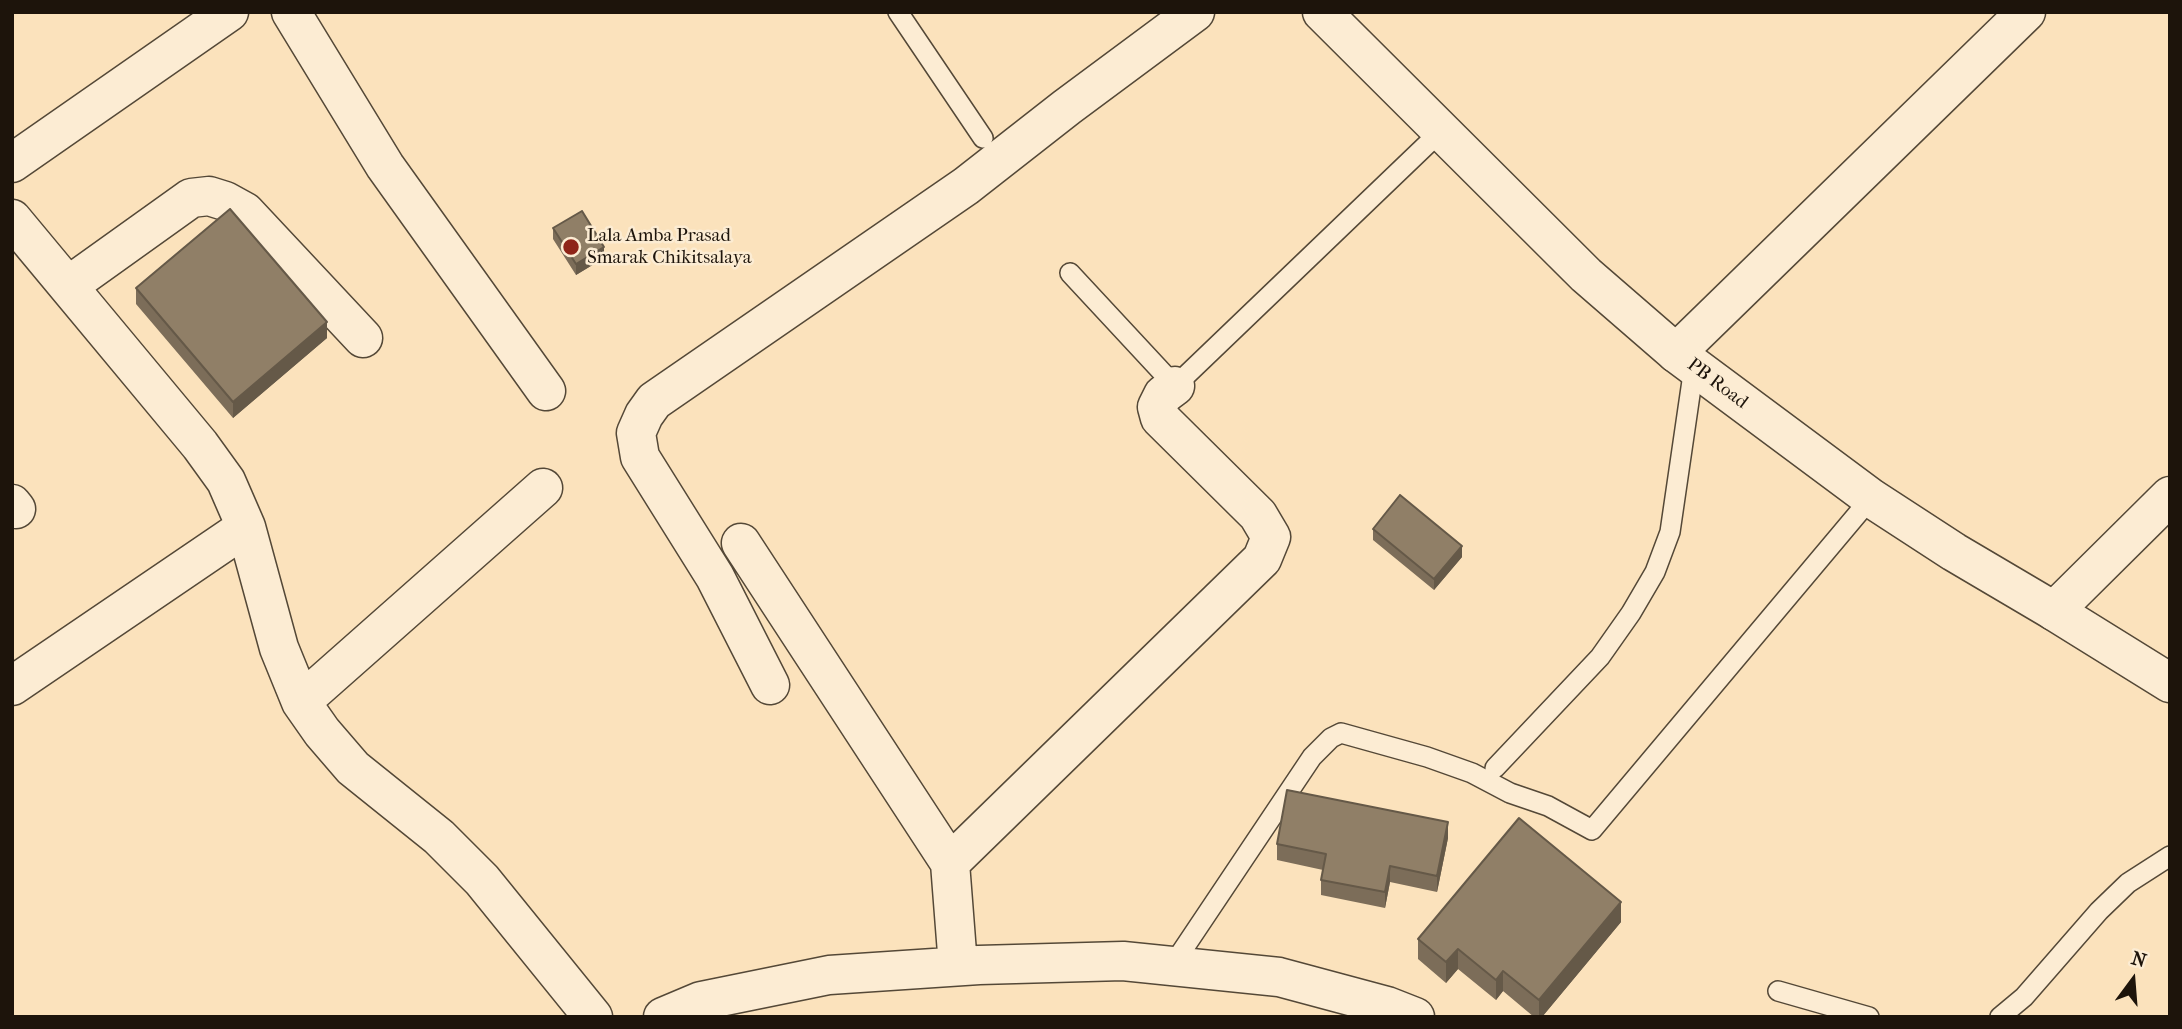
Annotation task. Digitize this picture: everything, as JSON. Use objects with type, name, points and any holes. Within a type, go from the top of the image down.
[{"type":"street","points":[[12,163],[229,12]]},
{"type":"street","points":[[291,12],[385,166],[546,391]]},
{"type":"street","points":[[770,685],[715,577],[640,457],[636,433],[644,415],[654,401],[966,186],[1195,12]]},
{"type":"street","name":"PB Road","points":[[1322,12],[1586,275],[1685,360],[1871,498],[1954,552],[2170,682]]},
{"type":"street","points":[[1685,360],[2026,12]]},
{"type":"street","points":[[68,286],[191,198],[209,196],[245,212],[363,338]]},
{"type":"street","points":[[12,219],[200,445],[226,481],[246,527],[279,648],[301,702],[322,732],[353,768],[439,837],[482,880],[593,1017]]},
{"type":"street","points":[[950,863],[1262,559],[1271,537],[1258,515],[1160,418],[1157,407],[1163,395],[1175,386]]},
{"type":"street","points":[[301,702],[543,488]]},
{"type":"street","points":[[2054,611],[2170,496]]},
{"type":"street","points":[[12,686],[246,527]]},
{"type":"street","points":[[741,543],[950,863],[958,966]]},
{"type":"street","points":[[681,1014],[701,1001],[829,975],[958,966],[1123,961],[1279,977],[1387,1006],[1415,1017]]},
{"type":"lane","points":[[898,12],[984,138]]},
{"type":"lane","points":[[1070,274],[1175,386],[1441,131]]},
{"type":"lane","points":[[1495,768],[1600,657],[1631,613],[1655,572],[1670,532],[1685,360]]},
{"type":"lane","points":[[1172,966],[1312,757],[1331,738],[1341,733],[1427,757],[1472,773],[1510,793],[1548,806],[1592,830],[1871,498]]},
{"type":"lane","points":[[2000,1017],[2024,997],[2099,911],[2128,883],[2170,856]]},
{"type":"lane","points":[[1778,991],[1869,1017]]},
{"type":"building","points":[[230,209],[327,322],[233,402],[136,288]]},
{"type":"building","points":[[582,211],[604,247],[576,264],[553,228]]},
{"type":"building","points":[[1400,495],[1462,546],[1434,579],[1373,529]]},
{"type":"building","points":[[1287,790],[1448,822],[1437,876],[1390,866],[1385,892],[1321,880],[1326,854],[1277,844]]},
{"type":"building","points":[[1519,818],[1621,902],[1539,1000],[1503,971],[1496,980],[1458,949],[1446,962],[1418,939]]},
{"type":"place","name":"Lala Amba Prasad Smarak Chikitsalaya","points":[[571,247]]}]
